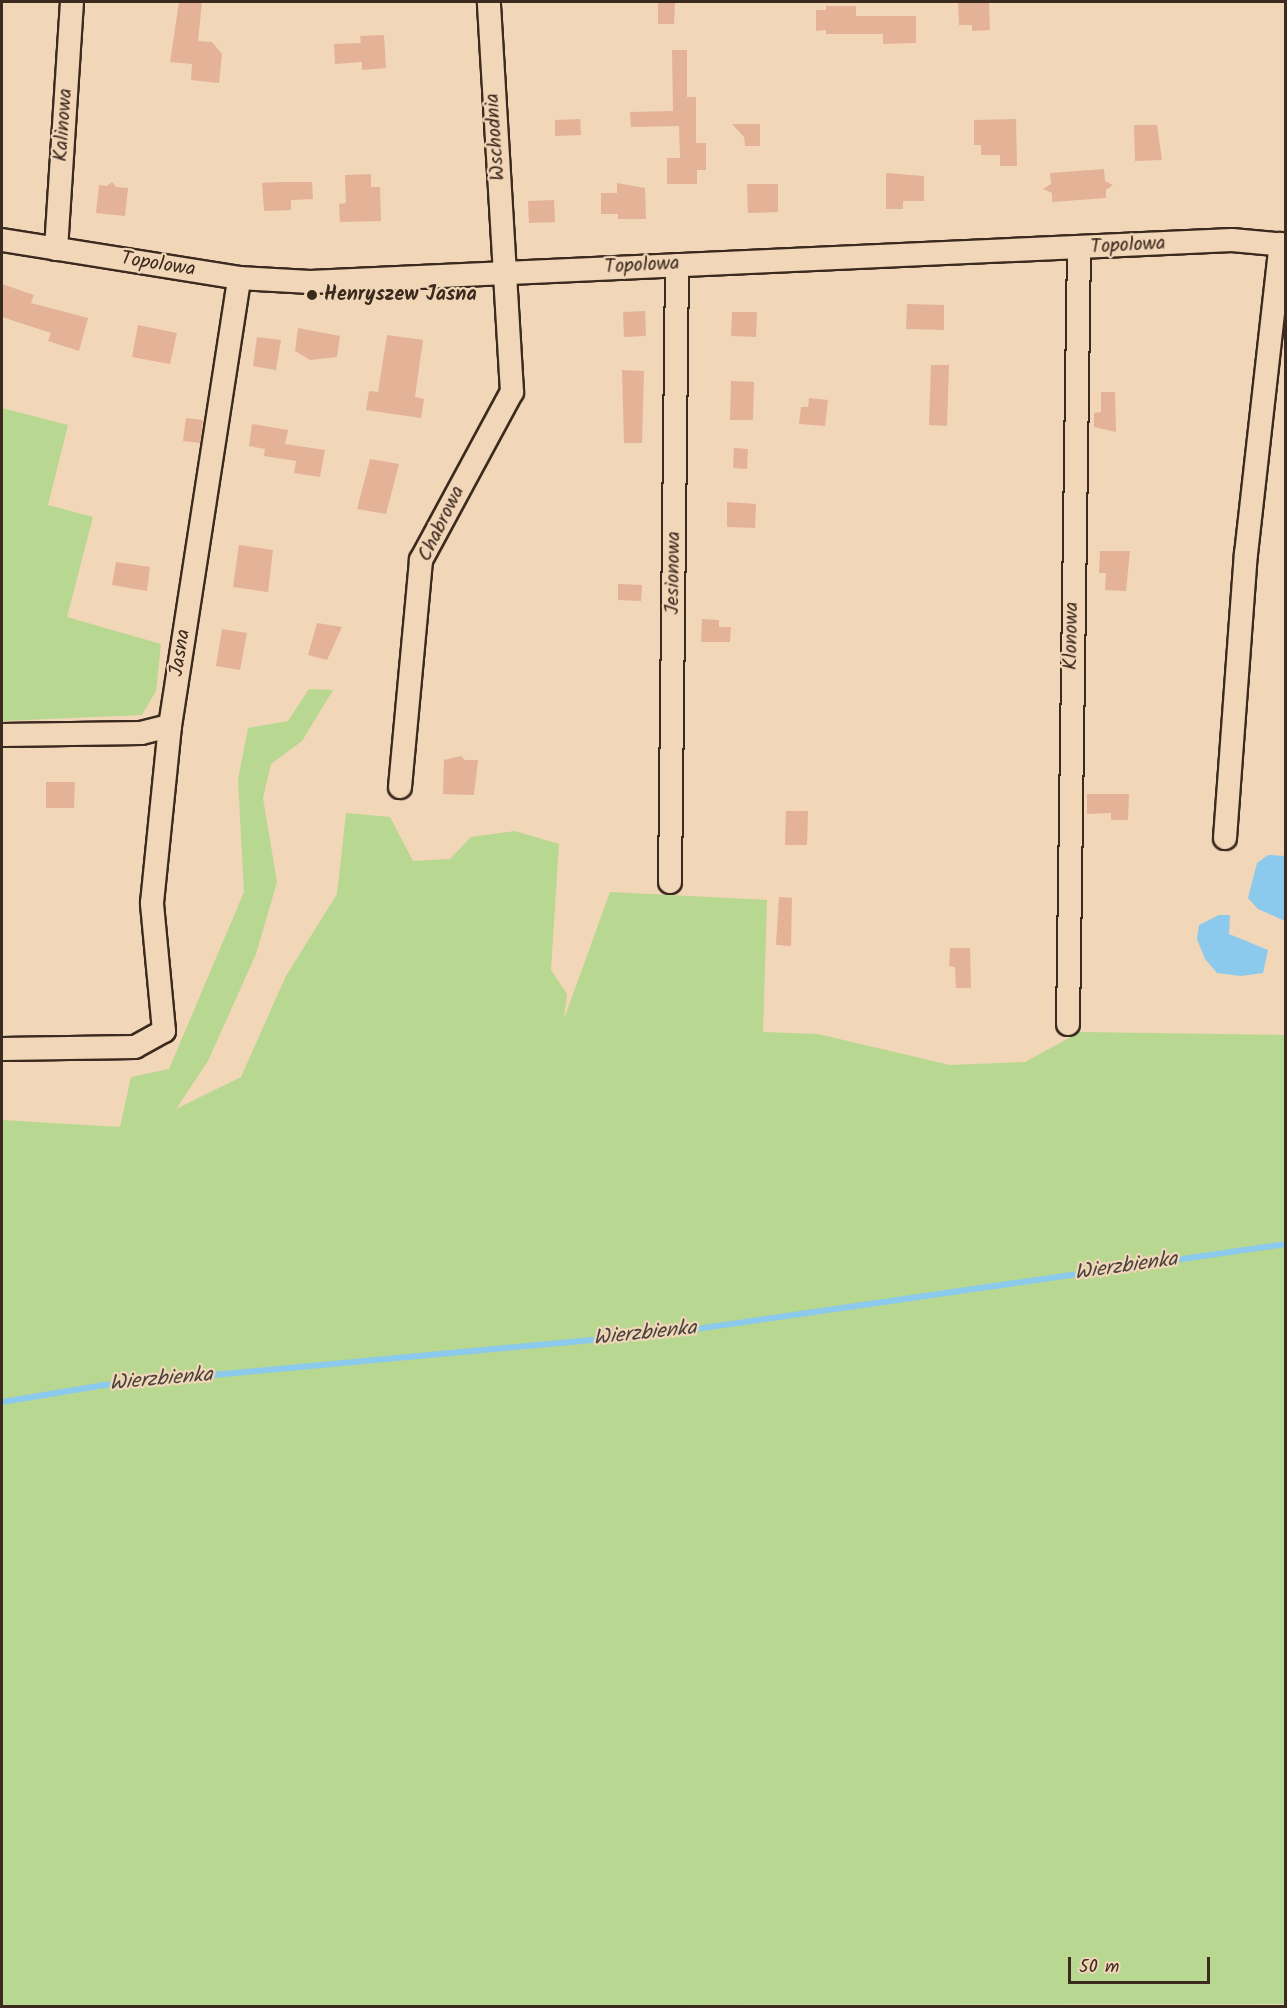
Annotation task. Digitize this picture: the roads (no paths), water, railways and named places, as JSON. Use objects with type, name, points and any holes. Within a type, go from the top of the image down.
[{"type":"street","name":"Kalinowa","points":[[56,249],[72,2]]},
{"type":"street","name":"Wschodnia","points":[[489,2],[493,115],[507,273]]},
{"type":"street","name":"Topolowa","points":[[2,240],[239,278],[310,282],[1233,240],[1283,244]]},
{"type":"street","points":[[1225,838],[1246,554],[1283,244]]},
{"type":"street","name":"Klonowa","points":[[1068,1024],[1079,248]]},
{"type":"street","name":"Jesionowa","points":[[670,882],[677,265]]},
{"type":"street","name":"Chabrowa","points":[[400,787],[421,560],[512,392],[507,273]]},
{"type":"street","name":"Jasna","points":[[2,1049],[135,1047],[164,1031],[153,903],[170,726],[239,278]]},
{"type":"street","points":[[2,735],[141,733],[170,726]]},
{"type":"water","points":[[1268,855],[1285,856],[1285,921],[1258,909],[1248,898],[1257,863]]},
{"type":"water","points":[[1219,915],[1230,915],[1229,934],[1268,950],[1263,973],[1241,976],[1217,973],[1205,959],[1197,939],[1199,925]]},
{"type":"waterway","name":"Wierzbienka","points":[[2,1402],[105,1385],[668,1333],[1286,1244]]},
{"type":"place","name":"Henryszew Jasna","points":[[312,295]]}]
